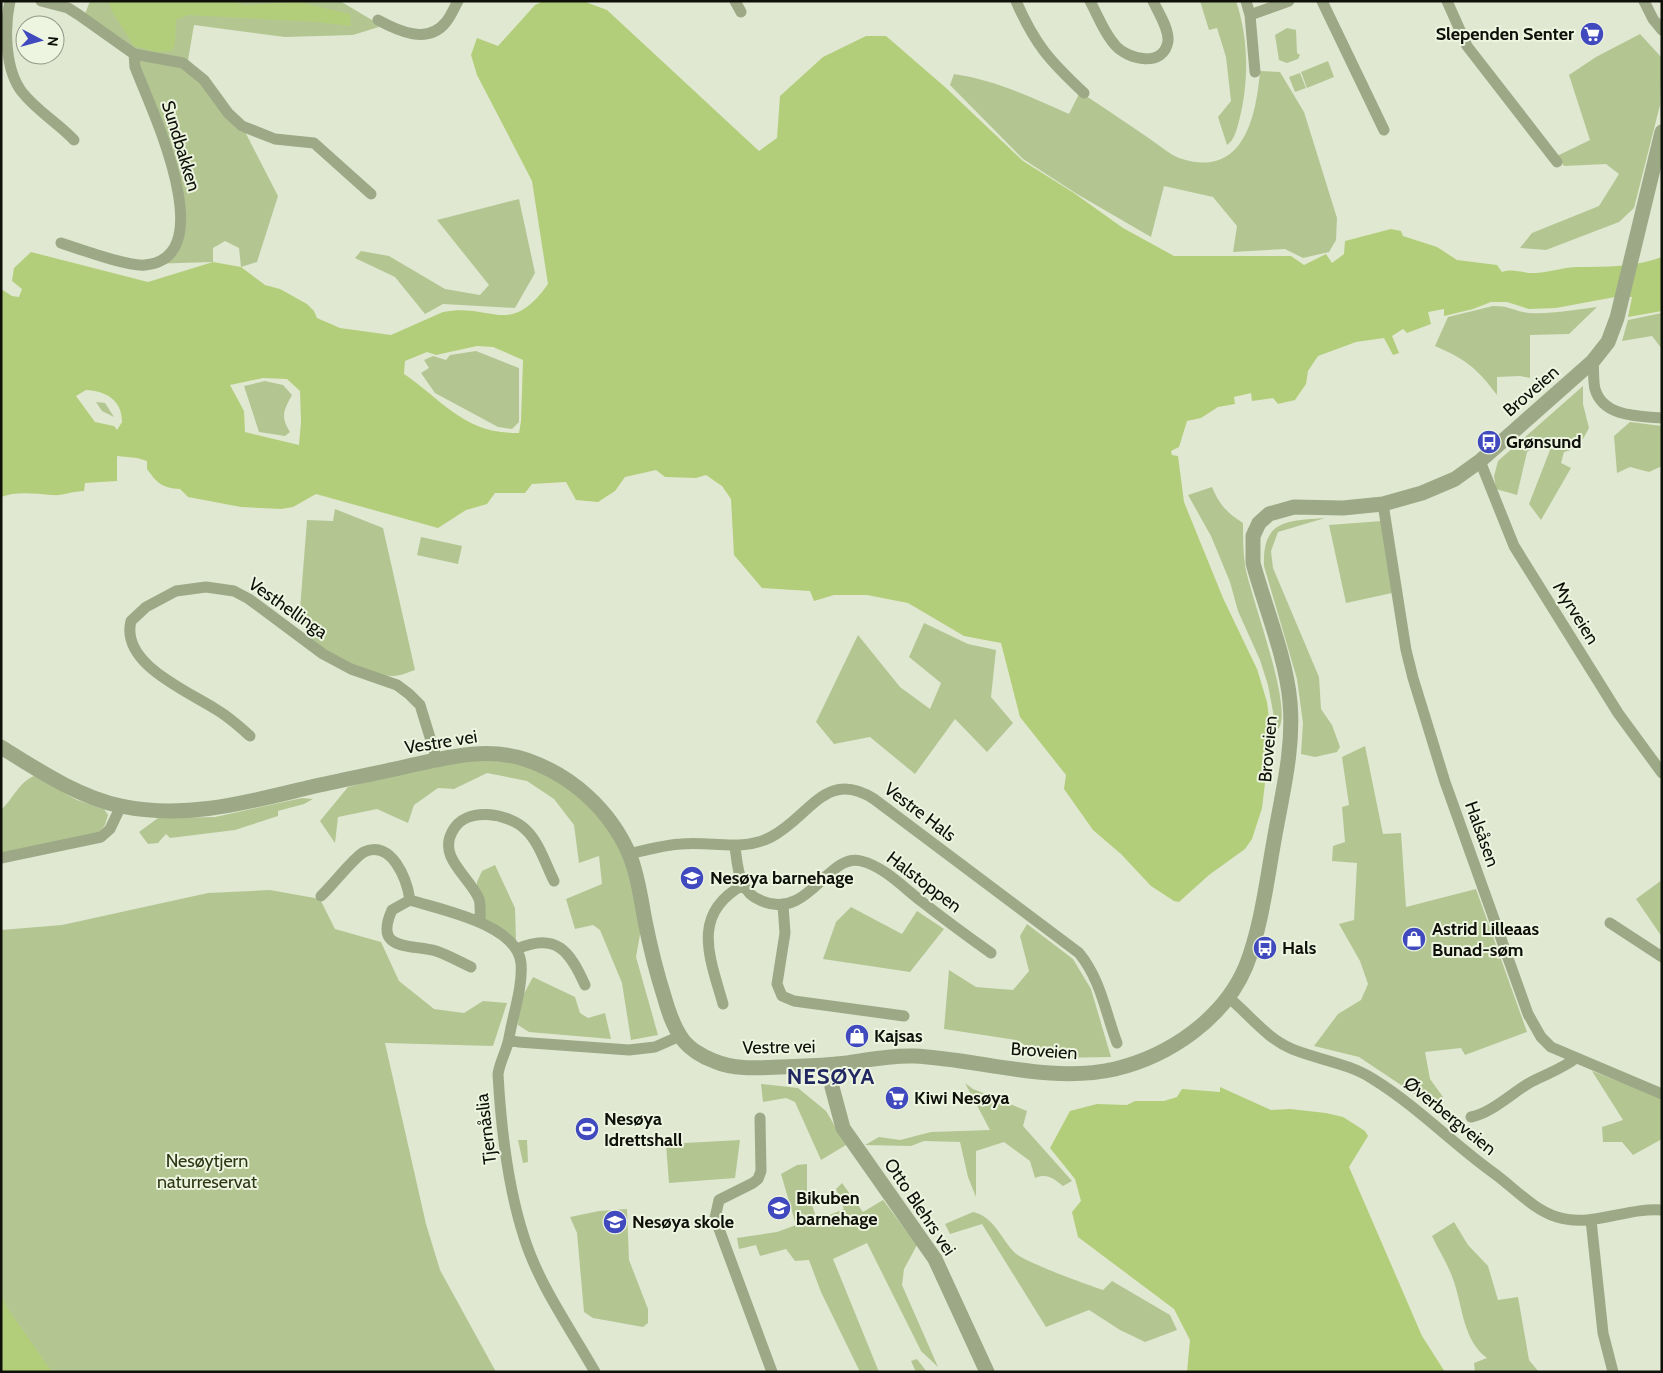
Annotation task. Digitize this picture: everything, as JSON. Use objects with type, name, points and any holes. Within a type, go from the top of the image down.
[{"type":"street","points":[[10,1],[7,46],[13,75],[21,91],[36,107],[74,140]]},
{"type":"street","points":[[41,1],[68,8],[134,54],[183,63],[204,80],[228,113],[242,126],[276,139],[314,143],[371,194]]},
{"type":"street","points":[[378,20],[396,30],[413,35],[435,32],[446,22],[458,1]]},
{"type":"street","points":[[735,1],[741,12]]},
{"type":"street","points":[[1016,1],[1043,53],[1084,93]]},
{"type":"street","points":[[1090,1],[1115,46],[1128,56],[1149,60],[1165,48],[1168,40],[1167,33],[1152,1]]},
{"type":"street","points":[[1246,1],[1250,15],[1255,72]]},
{"type":"street","points":[[1250,15],[1289,1]]},
{"type":"street","points":[[1322,1],[1384,130]]},
{"type":"street","points":[[1447,1],[1467,46],[1557,162]]},
{"type":"street","points":[[1644,1],[1662,30]]},
{"type":"street","name":"Sundbakken","points":[[61,243],[131,264],[145,265],[164,258],[178,239],[181,220],[176,178],[135,67],[134,54]]},
{"type":"street","name":"Broveien","points":[[837,1064],[913,1056],[1056,1072],[1110,1070],[1138,1062],[1176,1044],[1204,1023],[1228,997],[1247,963],[1257,926],[1291,744],[1289,693],[1253,563],[1253,536],[1259,523],[1264,517],[1284,509],[1353,508],[1383,504],[1422,493],[1455,479],[1480,461],[1593,362],[1608,342],[1618,318],[1662,132]]},
{"type":"street","points":[[1593,362],[1595,388],[1607,406],[1620,413],[1662,418]]},
{"type":"street","name":"Myrveien","points":[[1480,461],[1514,546],[1618,713],[1662,773]]},
{"type":"street","name":"Halsåsen","points":[[1383,504],[1406,650],[1445,782],[1528,1014],[1541,1037],[1551,1047],[1662,1094]]},
{"type":"street","name":"Vesthellinga","points":[[250,736],[232,720],[165,678],[141,659],[131,646],[128,638],[130,622],[146,607],[176,591],[206,587],[234,591],[249,599],[323,654],[351,669],[397,686],[409,694],[420,705],[437,760]]},
{"type":"street","name":"Vestre vei","points":[[1,747],[67,786],[121,806],[174,812],[223,808],[437,760],[469,755],[497,754],[519,758],[549,770],[574,784],[594,802],[616,830],[629,854],[661,988],[680,1036],[694,1050],[723,1064],[754,1068],[837,1064]]},
{"type":"street","name":"Vestre Hals","points":[[629,854],[682,844],[735,846],[758,842],[771,837],[785,828],[826,793],[837,788],[846,787],[866,794],[1079,953],[1090,967],[1101,989],[1117,1043]]},
{"type":"street","points":[[1,858],[100,837],[110,829],[121,806]]},
{"type":"street","points":[[480,922],[479,900],[453,863],[449,851],[452,831],[466,818],[480,814],[516,822],[527,830],[554,881]]},
{"type":"street","points":[[735,846],[743,885],[758,900],[783,905],[785,933],[777,984],[782,996],[794,1001],[904,1016]]},
{"type":"street","points":[[321,896],[337,882],[354,860],[364,852],[374,850],[385,852],[395,862],[403,874],[410,900]]},
{"type":"street","name":"Halstoppen","points":[[783,905],[809,892],[839,865],[848,860],[858,860],[869,864],[893,879],[991,953]]},
{"type":"street","points":[[723,1004],[709,950],[708,926],[722,900],[743,885]]},
{"type":"street","points":[[471,967],[437,951],[404,947],[395,943],[386,927],[392,910],[410,900],[480,922],[499,932],[517,948],[531,942],[544,941],[556,944],[567,952],[585,985]]},
{"type":"street","points":[[1610,923],[1662,957]]},
{"type":"street","name":"Tjernåslia","points":[[517,948],[520,962],[520,980],[508,1040],[501,1057],[498,1074],[509,1170],[524,1237],[540,1276],[595,1372]]},
{"type":"street","name":"Øverbergveien","points":[[1228,997],[1245,1011],[1262,1030],[1281,1044],[1346,1065],[1392,1091],[1481,1164],[1544,1212],[1565,1219],[1591,1220],[1638,1210],[1662,1210]]},
{"type":"street","points":[[508,1040],[629,1050],[656,1047],[680,1036]]},
{"type":"street","points":[[1471,1117],[1478,1116],[1511,1097],[1530,1083],[1565,1066],[1576,1058]]},
{"type":"street","name":"Otto Blehrs vei","points":[[837,1064],[832,1087],[843,1128],[934,1260],[987,1372]]},
{"type":"street","points":[[820,1065],[824,1078],[832,1087]]},
{"type":"street","points":[[760,1118],[761,1171],[758,1179],[719,1200],[715,1218],[772,1372]]},
{"type":"street","points":[[1591,1220],[1604,1333],[1613,1372]]},
{"type":"green space","points":[[90,1],[340,1],[382,26],[353,35],[285,37],[194,25],[188,60],[239,120],[278,196],[257,262],[241,267],[239,248],[225,241],[213,248],[213,262],[148,264],[167,255],[176,235],[181,207],[130,54],[85,14]]},
{"type":"green space","points":[[1200,1],[1236,1],[1243,30],[1246,61],[1245,92],[1236,131],[1232,140],[1227,145],[1218,117],[1231,101],[1226,57],[1217,28],[1209,30]]},
{"type":"green space","points":[[1287,28],[1296,30],[1297,53],[1300,55],[1298,59],[1287,63],[1279,60],[1275,35]]},
{"type":"green space","points":[[1640,34],[1662,58],[1660,105],[1634,208],[1619,222],[1546,250],[1520,248],[1532,233],[1599,206],[1619,174],[1606,164],[1564,166],[1557,156],[1590,140],[1569,75],[1596,57]]},
{"type":"green space","points":[[1328,61],[1334,77],[1307,88],[1301,72]]},
{"type":"green space","points":[[1260,71],[1280,72],[1304,112],[1337,218],[1336,240],[1329,252],[1303,258],[1285,249],[1233,252],[1237,226],[1213,197],[1164,186],[1151,237],[1077,194],[1023,159],[950,85],[954,74],[984,80],[1041,101],[1069,114],[1080,92],[1172,154],[1179,158],[1201,163],[1218,160],[1232,153],[1242,140],[1255,108]]},
{"type":"green space","points":[[1300,73],[1306,88],[1295,92],[1289,77]]},
{"type":"green space","points":[[519,199],[535,273],[515,308],[443,304],[425,314],[395,277],[355,258],[361,251],[389,256],[445,289],[480,295],[489,285],[437,220]]},
{"type":"green space","points":[[1493,306],[1531,313],[1560,312],[1597,307],[1569,334],[1530,335],[1530,378],[1520,376],[1497,377],[1497,395],[1470,365],[1455,355],[1435,346],[1448,317]]},
{"type":"green space","points":[[1662,313],[1662,349],[1652,336],[1622,341],[1628,320]]},
{"type":"green space","points":[[476,351],[519,368],[519,422],[512,429],[498,427],[435,393],[421,373],[429,368],[424,360],[433,356],[446,360],[450,355]]},
{"type":"green space","points":[[265,381],[283,385],[292,395],[284,413],[285,422],[290,432],[285,436],[259,432],[244,386]]},
{"type":"green space","points":[[1583,386],[1583,404],[1589,428],[1578,448],[1564,452],[1561,463],[1571,468],[1541,520],[1529,504],[1550,450],[1543,441],[1527,452],[1517,495],[1496,489],[1494,476],[1498,461]]},
{"type":"green space","points":[[96,402],[105,403],[114,417],[102,411]]},
{"type":"green space","points":[[1630,422],[1662,426],[1662,466],[1649,472],[1630,467],[1617,473],[1614,436]]},
{"type":"green space","points":[[1212,487],[1224,508],[1243,523],[1243,549],[1248,579],[1281,700],[1282,718],[1278,729],[1276,728],[1268,685],[1260,660],[1238,611],[1230,582],[1211,536],[1188,495]]},
{"type":"green space","points":[[335,509],[383,528],[415,670],[393,676],[371,673],[310,642],[300,609],[307,520],[333,521]]},
{"type":"green space","points":[[1325,518],[1278,532],[1271,551],[1273,568],[1319,677],[1321,709],[1332,725],[1340,747],[1337,752],[1315,757],[1301,754],[1303,723],[1297,679],[1264,566],[1267,539],[1273,531],[1289,522]]},
{"type":"green space","points":[[1382,521],[1392,593],[1346,603],[1329,525]]},
{"type":"green space","points":[[421,537],[462,546],[458,564],[417,555]]},
{"type":"green space","points":[[924,623],[968,644],[996,650],[991,697],[1013,723],[987,752],[955,719],[915,774],[870,737],[834,744],[816,722],[858,635],[900,687],[930,709],[941,683],[909,657]]},
{"type":"green space","points":[[1365,746],[1383,834],[1401,833],[1406,907],[1476,889],[1527,1032],[1465,1055],[1461,1048],[1425,1052],[1430,1079],[1443,1097],[1437,1109],[1359,1057],[1314,1046],[1338,1014],[1361,1000],[1368,984],[1360,961],[1339,924],[1354,920],[1357,863],[1332,861],[1333,846],[1345,842],[1342,807],[1349,805],[1342,757]]},
{"type":"green space","points":[[470,760],[516,761],[571,787],[613,834],[624,857],[641,929],[636,957],[658,1035],[631,1040],[622,983],[600,930],[593,925],[575,929],[566,899],[602,884],[599,856],[579,863],[574,825],[554,799],[527,781],[487,773],[454,789],[438,788],[414,805],[408,823],[377,809],[338,817],[335,843],[320,821],[348,787],[438,764]]},
{"type":"green space","points":[[34,776],[77,800],[104,809],[108,815],[105,825],[99,832],[1,855],[1,810],[20,786]]},
{"type":"green space","points":[[302,798],[313,799],[304,804],[278,811],[278,816],[235,830],[170,838],[166,834],[158,843],[148,844],[139,832],[158,818],[215,817]]},
{"type":"green space","points":[[495,865],[515,908],[516,942],[485,919],[477,893],[477,882],[482,871]]},
{"type":"green space","points":[[1662,880],[1662,937],[1636,899]]},
{"type":"green space","name":"Nesøytjern naturreservat","points":[[270,890],[320,899],[335,929],[381,942],[399,981],[434,1009],[464,1013],[483,1001],[507,1003],[493,1046],[385,1043],[426,1224],[440,1270],[496,1372],[1,1372],[1,930],[62,925],[208,893]]},
{"type":"green space","points":[[851,907],[902,934],[917,911],[944,929],[910,972],[823,959],[836,922]]},
{"type":"green space","points":[[1027,924],[1073,959],[1091,989],[1111,1057],[1048,1058],[1016,1040],[944,1029],[949,970],[976,987],[1013,990],[1029,971],[1020,936]]},
{"type":"green space","points":[[533,977],[575,997],[580,1013],[588,1018],[605,1013],[611,1039],[529,1032],[518,1025],[520,1001]]},
{"type":"green space","points":[[1592,1071],[1662,1098],[1662,1139],[1633,1155],[1622,1142],[1603,1142],[1602,1127],[1623,1120]]},
{"type":"green space","points":[[965,1083],[973,1089],[1027,1111],[1023,1126],[1072,1181],[1063,1186],[1050,1177],[1035,1178],[1030,1161],[1004,1142],[976,1151],[976,1197],[968,1177],[960,1142],[924,1141],[911,1146],[865,1145],[879,1137],[900,1140],[931,1132],[990,1130]]},
{"type":"green space","points":[[761,1084],[798,1088],[826,1111],[846,1145],[821,1160],[795,1102],[786,1098],[763,1102]]},
{"type":"green space","points":[[518,1140],[527,1140],[528,1162],[523,1163]]},
{"type":"green space","points":[[740,1140],[735,1178],[669,1183],[666,1144]]},
{"type":"green space","points":[[807,1164],[807,1190],[817,1220],[844,1209],[836,1189],[842,1183],[863,1212],[883,1200],[917,1245],[904,1269],[902,1285],[938,1367],[921,1351],[867,1243],[833,1259],[879,1372],[860,1372],[821,1292],[809,1260],[795,1261],[786,1249],[760,1256],[756,1245],[739,1249],[737,1238],[777,1232],[796,1225],[781,1174],[797,1165]]},
{"type":"green space","points":[[627,1209],[629,1260],[648,1309],[648,1323],[643,1327],[593,1318],[584,1312],[577,1233],[570,1217],[599,1211]]},
{"type":"green space","points":[[973,1212],[986,1218],[1014,1252],[1020,1256],[1055,1272],[1103,1290],[1112,1281],[1170,1315],[1177,1330],[1145,1342],[1120,1330],[1089,1310],[1046,1327],[982,1224],[950,1234],[945,1224]]},
{"type":"green space","points":[[1454,1222],[1468,1245],[1488,1266],[1498,1300],[1518,1297],[1529,1360],[1539,1372],[1475,1372],[1474,1363],[1487,1358],[1479,1351],[1468,1333],[1452,1276],[1432,1236]]},
{"type":"green space","points":[[917,1359],[927,1372],[916,1372],[911,1361]]},
{"type":"shaded area","points":[[109,1],[229,1],[245,5],[298,2],[350,14],[351,26],[317,22],[188,15],[176,20],[175,42],[172,51],[157,52],[134,46],[112,11]]},
{"type":"shaded area","points":[[544,1],[583,1],[607,10],[759,151],[777,138],[780,96],[823,57],[866,36],[886,36],[945,87],[1023,161],[1074,193],[1123,228],[1174,256],[1291,256],[1304,265],[1326,254],[1332,263],[1344,254],[1345,241],[1391,229],[1401,231],[1403,236],[1437,247],[1457,260],[1497,265],[1502,272],[1536,273],[1573,267],[1620,266],[1642,263],[1662,257],[1662,311],[1628,317],[1632,297],[1615,297],[1556,308],[1529,309],[1507,302],[1491,302],[1473,309],[1444,316],[1444,309],[1428,312],[1431,324],[1407,333],[1403,329],[1392,336],[1399,353],[1393,355],[1384,338],[1356,342],[1318,356],[1308,371],[1306,384],[1295,400],[1278,404],[1273,398],[1252,401],[1251,393],[1234,397],[1235,404],[1218,407],[1201,418],[1187,421],[1179,447],[1171,451],[1172,455],[1178,456],[1184,502],[1223,598],[1257,669],[1267,702],[1271,734],[1262,808],[1252,839],[1245,849],[1209,875],[1179,902],[1174,901],[1151,886],[1121,854],[1093,830],[1064,789],[1066,775],[1020,717],[1001,643],[964,636],[908,603],[867,595],[834,595],[814,601],[810,591],[762,588],[734,555],[731,499],[722,486],[706,475],[696,478],[665,477],[656,470],[625,477],[615,491],[598,502],[576,500],[566,482],[532,484],[525,493],[495,493],[487,504],[466,510],[438,528],[316,494],[293,507],[281,509],[241,507],[188,497],[180,489],[164,486],[157,481],[147,469],[147,461],[117,456],[117,481],[85,483],[84,491],[60,495],[20,493],[1,497],[1,289],[12,296],[19,297],[22,289],[12,281],[14,268],[31,252],[148,282],[213,262],[241,267],[265,285],[280,289],[307,304],[314,311],[317,318],[340,328],[391,335],[443,312],[460,310],[499,315],[511,314],[522,310],[534,301],[548,284],[532,181],[477,75],[471,55],[477,38],[498,46],[535,5]],"holes":[[[477,346],[493,347],[523,360],[519,433],[500,432],[469,422],[443,405],[404,374],[405,361],[427,352],[436,355]],[[263,378],[287,379],[300,391],[301,422],[299,445],[245,432],[244,411],[230,385]],[[86,390],[100,392],[112,398],[116,402],[121,414],[122,422],[117,430],[114,426],[95,422],[76,396]]]},
{"type":"shaded area","points":[[1220,1087],[1271,1110],[1290,1109],[1326,1113],[1343,1117],[1365,1131],[1368,1136],[1349,1167],[1422,1336],[1445,1372],[1187,1372],[1190,1340],[1174,1309],[1078,1237],[1072,1212],[1081,1201],[1075,1179],[1050,1148],[1070,1111],[1097,1104],[1127,1105],[1135,1101],[1164,1101],[1177,1097],[1182,1089],[1220,1092]]},
{"type":"shaded area","points":[[1,1295],[6,1306],[52,1372],[1,1372]]},
{"type":"place","name":"Slependen Senter","points":[[1592,34]]},
{"type":"place","name":"Grønsund","points":[[1489,442]]},
{"type":"place","name":"Nesøya barnehage","points":[[692,878]]},
{"type":"place","name":"Astrid Lilleaas Bunad-søm","points":[[1414,939]]},
{"type":"place","name":"Hals","points":[[1265,948]]},
{"type":"place","name":"Kajsas","points":[[857,1036]]},
{"type":"place","name":"Kiwi Nesøya","points":[[897,1098]]},
{"type":"place","name":"Nesøya Idrettshall","points":[[587,1129]]},
{"type":"place","name":"Bikuben barnehage","points":[[779,1208]]},
{"type":"place","name":"Nesøya skole","points":[[615,1222]]},
{"type":"district","name":"NESØYA","points":[[831,1076]]}]
